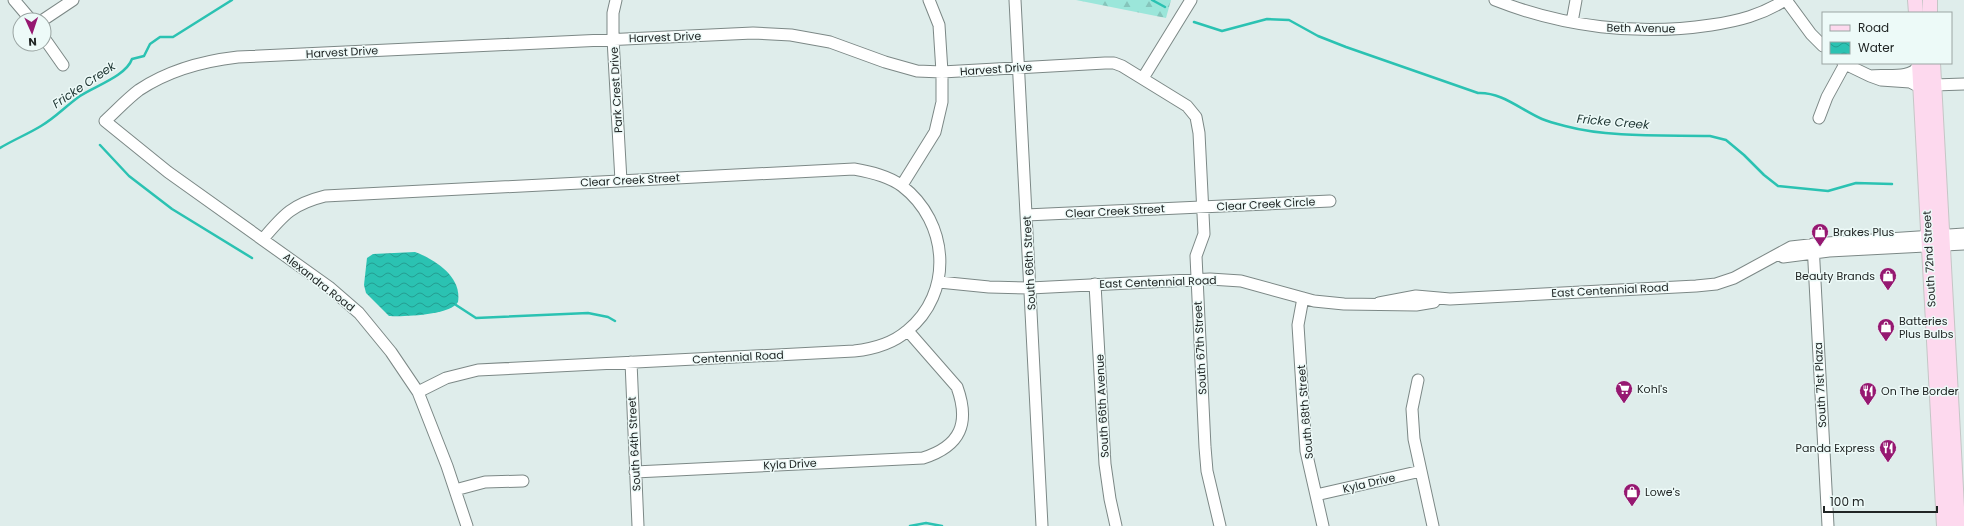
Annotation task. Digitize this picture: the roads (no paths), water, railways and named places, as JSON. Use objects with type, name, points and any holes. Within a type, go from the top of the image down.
[{"type":"main road","points":[[1915,0],[1916,12]]},
{"type":"main road","points":[[1930,0],[1930,12]]},
{"type":"main road","name":"South 72nd Street","points":[[1919,64],[1944,526]]},
{"type":"main road","name":"South 72nd Street","points":[[1933,64],[1958,526]]},
{"type":"street","points":[[14,0],[24,12]]},
{"type":"street","points":[[52,14],[73,0]]},
{"type":"street","name":"Park Crest Drive","points":[[616,0],[613,13],[613,39],[621,181]]},
{"type":"street","points":[[902,185],[935,132],[942,102],[939,25],[929,0]]},
{"type":"street","name":"South 66th Street","points":[[1015,0],[1042,526]]},
{"type":"street","points":[[1143,78],[1191,0]]},
{"type":"street","name":"Beth Avenue","points":[[1495,0],[1522,11],[1572,22],[1609,28],[1638,30],[1691,28],[1737,21],[1760,14],[1785,0]]},
{"type":"street","points":[[1572,22],[1576,0]]},
{"type":"street","points":[[1785,0],[1811,34],[1822,45]]},
{"type":"street","name":"Harvest Drive","points":[[105,121],[139,90],[178,70],[213,60],[238,57],[753,33],[791,35],[830,42],[917,72],[1114,63],[1143,78]]},
{"type":"street","points":[[52,49],[63,65]]},
{"type":"street","points":[[1819,118],[1844,64],[1881,80],[1910,82],[1920,87]]},
{"type":"street","points":[[1870,76],[1909,74],[1917,69],[1919,64]]},
{"type":"street","name":"South 67th Street","points":[[1143,78],[1187,106],[1196,117],[1199,133],[1204,234],[1196,256],[1205,447],[1208,471],[1220,526]]},
{"type":"street","points":[[1934,85],[1964,84]]},
{"type":"street","name":"Alexandra Road","points":[[105,121],[168,172],[329,287],[359,313],[391,352],[418,392],[467,526]]},
{"type":"street","name":"Clear Creek Street","points":[[263,239],[280,220],[296,206],[325,196],[854,169],[877,173],[902,185],[914,197],[926,213],[936,232],[940,254],[939,282]]},
{"type":"street","name":"Clear Creek Circle","points":[[1203,207],[1330,202]]},
{"type":"street","name":"Clear Creek Street","points":[[1026,215],[1203,207]]},
{"type":"street","name":"East Centennial Road","points":[[1030,288],[1197,279],[1241,281],[1303,298],[1344,304],[1379,303],[1416,305],[1450,298],[1716,284],[1734,278],[1791,248],[1813,249],[1942,240],[1964,234]]},
{"type":"street","name":"East Centennial Road","points":[[1942,240],[1964,244]]},
{"type":"street","name":"South 71st Plaza","points":[[1813,249],[1828,526]]},
{"type":"street","points":[[939,282],[988,287],[1030,288]]},
{"type":"street","name":"Centennial Road","points":[[418,392],[446,378],[478,370],[854,351],[883,345],[908,331],[927,308],[939,282]]},
{"type":"street","name":"South 66th Avenue","points":[[1095,284],[1105,464],[1116,526]]},
{"type":"street","name":"South 68th Street","points":[[1303,298],[1298,325],[1306,451],[1323,526]]},
{"type":"street","name":"Kyla Drive","points":[[635,472],[923,458],[944,450],[954,441],[961,430],[963,419],[957,387],[908,331]]},
{"type":"street","name":"South 64th Street","points":[[631,362],[638,526]]},
{"type":"street","points":[[1418,380],[1412,409],[1414,439],[1433,526]]},
{"type":"street","name":"Kyla Drive","points":[[1316,495],[1421,471]]},
{"type":"street","points":[[455,490],[490,482],[523,481]]},
{"type":"water","points":[[415,252],[439,265],[452,277],[458,293],[458,302],[446,310],[437,312],[405,316],[389,316],[366,293],[364,285],[367,258],[373,254]]},
{"type":"waterway","name":"Fricke Creek","points":[[0,148],[41,126],[86,92],[117,76],[129,65],[132,59],[144,56],[150,44],[160,37],[173,37],[232,0]]},
{"type":"waterway","name":"Fricke Creek","points":[[1152,0],[1165,7]]},
{"type":"waterway","name":"Fricke Creek","points":[[1194,22],[1222,31],[1267,19],[1289,20],[1318,36],[1346,47],[1478,93],[1487,93],[1503,98],[1542,119],[1556,124],[1582,130],[1619,134],[1710,136],[1726,140],[1778,186],[1828,191],[1856,183],[1892,184]]},
{"type":"waterway","points":[[100,145],[129,176],[172,209],[252,258]]},
{"type":"waterway","points":[[456,305],[476,318],[588,313],[608,317],[615,321]]},
{"type":"waterway","points":[[910,526],[926,523],[942,526]]},
{"type":"place","name":"Brakes Plus","points":[[1820,247]]},
{"type":"place","name":"Beauty Brands","points":[[1888,291]]},
{"type":"place","name":"Batteries Plus Bulbs","points":[[1886,342]]},
{"type":"place","name":"Kohl's","points":[[1624,404]]},
{"type":"place","name":"On The Border","points":[[1868,406]]},
{"type":"place","name":"Panda Express","points":[[1888,463]]},
{"type":"place","name":"Lowe's","points":[[1632,507]]}]
